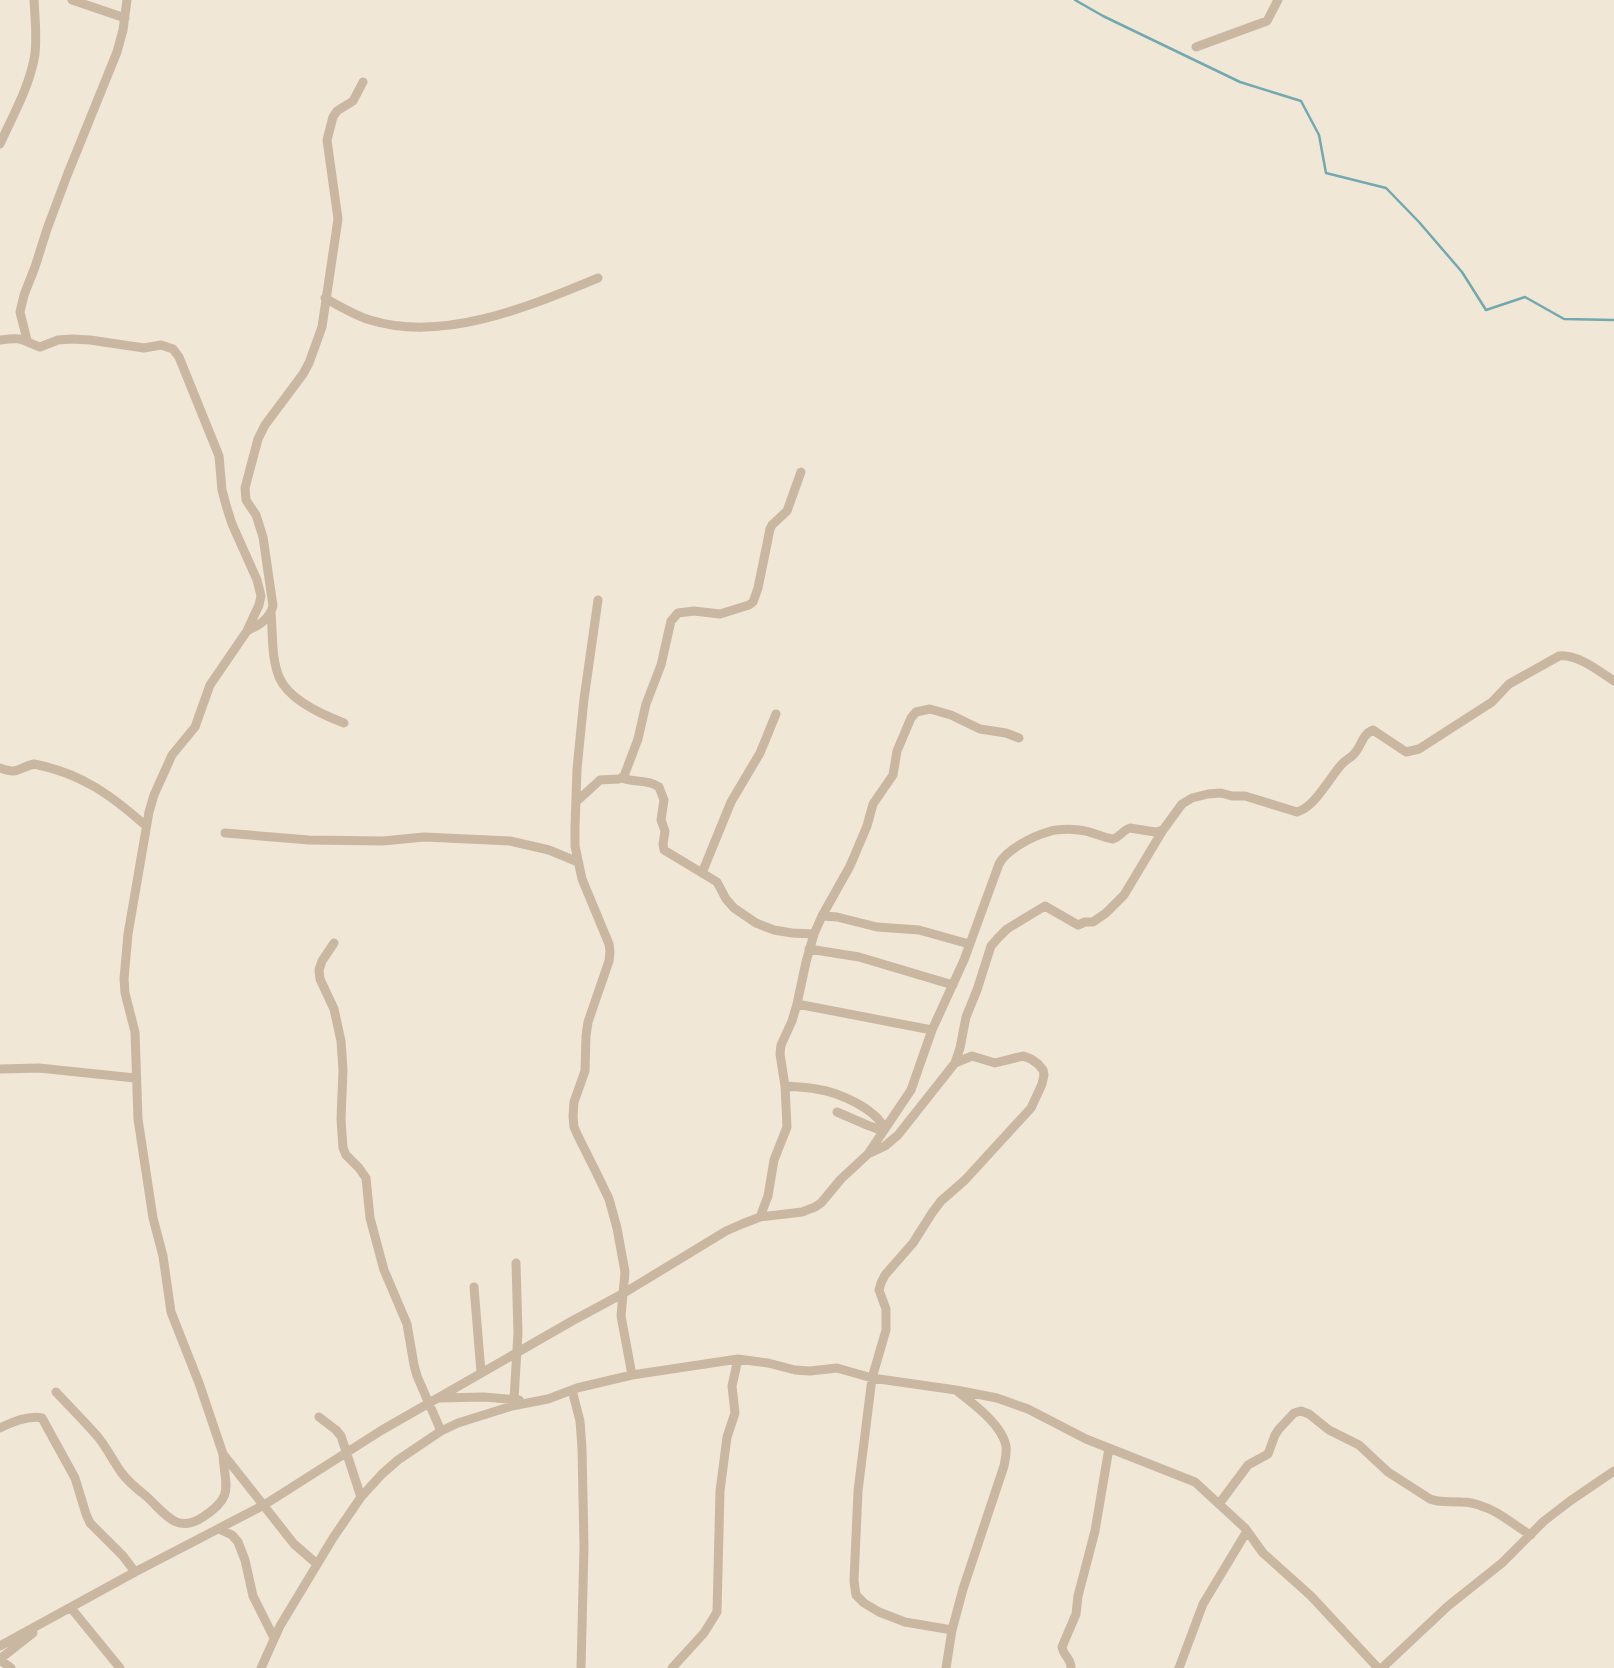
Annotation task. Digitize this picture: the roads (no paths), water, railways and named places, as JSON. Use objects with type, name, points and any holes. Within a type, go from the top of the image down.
[{"type":"street","points":[[0,144],[26,88],[32,69],[36,40],[34,0]]},
{"type":"street","points":[[72,0],[125,18]]},
{"type":"street","points":[[27,340],[21,319],[21,303],[40,254],[56,202],[117,52],[125,18],[126,0]]},
{"type":"street","points":[[1196,47],[1267,21],[1278,0]]},
{"type":"street","points":[[344,723],[319,712],[298,698],[288,690],[281,680],[276,666],[271,613],[272,598],[263,537],[256,515],[246,500],[245,488],[258,439],[265,425],[303,374],[322,327],[338,219],[327,140],[333,117],[337,111],[353,101],[363,82]]},
{"type":"street","points":[[325,298],[370,320],[392,325],[419,327],[452,325],[529,306],[598,278]]},
{"type":"street","points":[[0,340],[18,338],[27,340],[40,348],[58,340],[72,339],[144,348],[161,345],[173,348],[219,456],[222,490],[232,524],[260,588],[259,605],[247,631],[210,685],[195,727],[172,755],[154,795],[146,826],[128,934],[124,979],[125,993],[135,1032],[138,1119],[152,1210],[163,1256],[171,1312],[223,1454],[227,1483],[224,1498],[216,1507],[191,1523],[179,1523],[171,1520],[127,1480],[99,1438],[56,1392]]},
{"type":"street","points":[[622,778],[638,739],[646,704],[661,665],[671,621],[678,613],[694,611],[720,614],[753,602],[758,588],[770,529],[787,511],[801,472]]},
{"type":"street","points":[[598,600],[584,699],[577,769],[574,827],[582,879],[606,936],[610,952],[609,961],[588,1022],[584,1071],[574,1102],[572,1116],[574,1127],[586,1154],[598,1174],[613,1214],[624,1265],[624,1293],[621,1316],[632,1375]]},
{"type":"street","points":[[247,631],[266,620],[271,613]]},
{"type":"street","points":[[868,1154],[885,1146],[898,1135],[955,1063],[966,1017],[991,946],[998,938],[1017,922],[1045,906],[1078,925],[1085,922],[1093,922],[1124,896],[1163,830],[1182,804],[1192,798],[1221,793],[1232,796],[1245,796],[1292,811],[1302,810],[1328,783],[1344,761],[1354,754],[1368,732],[1373,730],[1377,732],[1396,747],[1406,752],[1419,748],[1492,702],[1509,684],[1560,656],[1566,656],[1587,664],[1614,681]]},
{"type":"street","points":[[760,1218],[768,1196],[774,1160],[787,1126],[785,1086],[780,1054],[781,1045],[792,1022],[809,949],[822,916],[850,866],[867,826],[873,804],[893,775],[901,741],[911,718],[916,712],[930,709],[937,710],[973,727],[1006,733],[1019,738]]},
{"type":"street","points":[[702,873],[730,802],[760,753],[776,714]]},
{"type":"street","points":[[0,768],[19,771],[34,764],[70,775],[108,794],[146,826]]},
{"type":"street","points":[[576,802],[600,780],[622,778],[634,782],[654,783],[662,789],[664,800],[661,820],[665,831],[662,844],[664,850],[717,882],[726,899],[734,908],[756,923],[774,930],[814,934]]},
{"type":"street","points":[[0,1646],[135,1572],[264,1506],[347,1452],[481,1372],[624,1293],[726,1231],[760,1218],[802,1212],[821,1203],[841,1179],[868,1154],[911,1090],[932,1030],[953,985],[1002,859],[1019,846],[1048,832],[1063,829],[1090,831],[1113,839],[1130,828],[1155,832],[1163,830]]},
{"type":"street","points":[[225,833],[308,840],[383,841],[430,837],[510,840],[550,850],[578,862]]},
{"type":"street","points":[[822,916],[837,917],[877,927],[919,930],[969,944]]},
{"type":"street","points":[[334,943],[322,961],[319,970],[320,979],[334,1010],[341,1041],[343,1070],[341,1134],[343,1148],[346,1155],[366,1178],[370,1218],[384,1270],[407,1324],[414,1365],[428,1404],[441,1431]]},
{"type":"street","points":[[809,949],[859,957],[953,985]]},
{"type":"street","points":[[797,1004],[932,1030]]},
{"type":"street","points":[[952,1630],[905,1622],[879,1612],[856,1596],[854,1580],[858,1491],[872,1378],[886,1330],[886,1309],[880,1290],[885,1275],[913,1243],[942,1201],[965,1180],[1002,1138],[1022,1119],[1037,1097],[1044,1075],[1043,1070],[1038,1064],[1023,1056],[995,1063],[972,1056],[955,1063]]},
{"type":"street","points":[[0,1070],[39,1068],[136,1078]]},
{"type":"street","points":[[785,1086],[816,1089],[844,1098],[877,1116],[884,1130]]},
{"type":"street","points":[[837,1112],[884,1130]]},
{"type":"street","points":[[514,1399],[518,1351],[516,1263]]},
{"type":"street","points":[[474,1286],[481,1372]]},
{"type":"street","points":[[672,1668],[704,1633],[717,1612],[720,1491],[727,1437],[735,1413],[732,1386],[738,1359]]},
{"type":"street","points":[[261,1668],[274,1638],[361,1497],[398,1460],[441,1431],[512,1406],[632,1375],[738,1359],[768,1363],[796,1370],[837,1368],[872,1378],[997,1398],[1019,1406],[1072,1433],[1195,1482],[1247,1531],[1263,1553],[1311,1596],[1378,1668]]},
{"type":"street","points":[[572,1390],[580,1421],[582,1448],[584,1547],[581,1668]]},
{"type":"street","points":[[946,1668],[952,1630],[963,1589],[1006,1456],[1006,1446],[989,1419],[980,1409],[956,1390]]},
{"type":"street","points":[[438,1398],[484,1397],[537,1401]]},
{"type":"street","points":[[1219,1504],[1248,1465],[1268,1454],[1275,1435],[1288,1418],[1294,1413],[1301,1411],[1309,1414],[1329,1430],[1359,1445],[1388,1472],[1430,1498],[1436,1501],[1461,1502],[1485,1507],[1493,1510],[1531,1535]]},
{"type":"street","points":[[0,1428],[17,1421],[36,1417],[42,1418],[75,1478],[90,1523],[123,1556],[135,1572]]},
{"type":"street","points":[[319,1417],[336,1430],[340,1436],[361,1497]]},
{"type":"street","points":[[1071,1668],[1071,1662],[1063,1652],[1062,1647],[1076,1614],[1078,1596],[1095,1531],[1110,1448]]},
{"type":"street","points":[[223,1454],[294,1544],[318,1564]]},
{"type":"street","points":[[1382,1668],[1448,1606],[1502,1563],[1558,1510],[1614,1472]]},
{"type":"street","points":[[219,1529],[232,1535],[238,1542],[245,1560],[253,1596],[274,1638]]},
{"type":"street","points":[[1179,1668],[1203,1604],[1247,1531]]},
{"type":"street","points":[[71,1608],[120,1668]]},
{"type":"street","points":[[11,1668],[0,1660],[44,1623]]},
{"type":"waterway","points":[[1075,0],[1103,16],[1240,82],[1301,101],[1319,135],[1326,173],[1386,188],[1419,222],[1462,272],[1486,310],[1525,297],[1564,319],[1614,320]]}]
